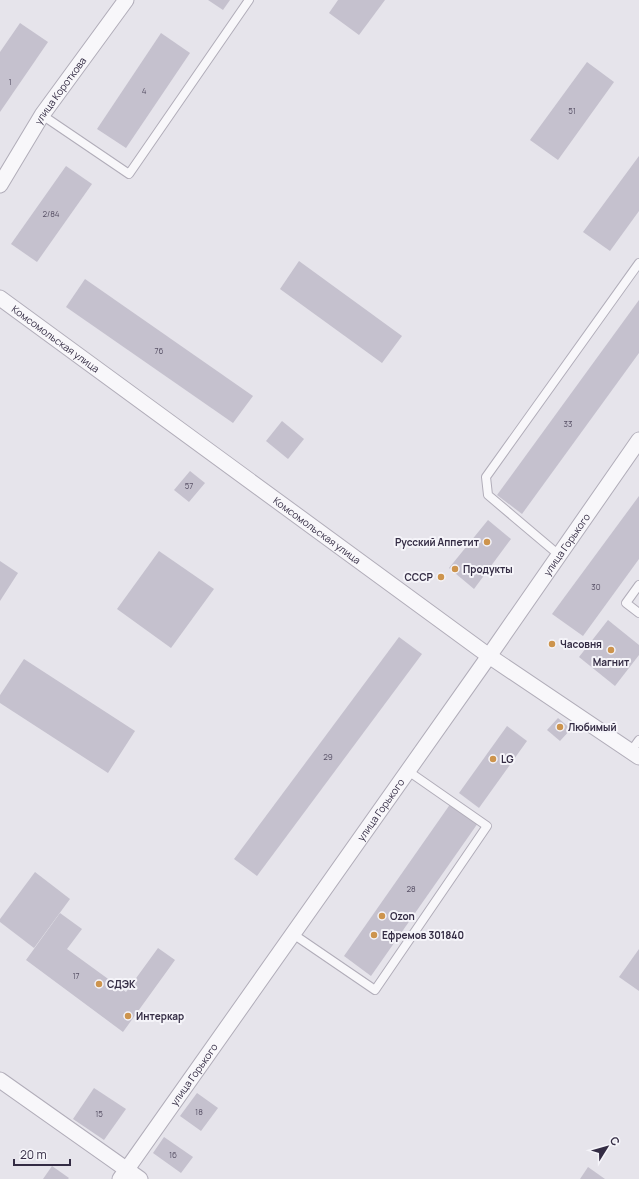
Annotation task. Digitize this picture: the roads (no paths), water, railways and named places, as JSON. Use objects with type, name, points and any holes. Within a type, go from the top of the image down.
[{"type":"street","name":"улица Короткова","points":[[0,185],[42,115],[126,0]]},
{"type":"street","name":"Комсомольская улица","points":[[0,298],[489,656],[636,750]]},
{"type":"street","name":"улица Горького","points":[[124,1174],[489,656],[639,440]]},
{"type":"street","points":[[0,1080],[124,1174],[140,1179]]},
{"type":"lane","points":[[42,115],[128,174],[249,0]]},
{"type":"lane","points":[[559,555],[488,495],[486,477],[639,263]]},
{"type":"lane","points":[[639,585],[626,602],[639,613]]},
{"type":"lane","points":[[293,934],[375,990],[487,826],[408,771]]},
{"type":"place","name":"Русский Аппетит","points":[[487,542]]},
{"type":"place","name":"Продукты","points":[[455,569]]},
{"type":"place","name":"СССР","points":[[441,577]]},
{"type":"place","name":"Часовня","points":[[552,644]]},
{"type":"place","name":"Магнит","points":[[611,650]]},
{"type":"place","name":"Любимый","points":[[560,727]]},
{"type":"place","name":"LG","points":[[493,759]]},
{"type":"place","name":"Ozon","points":[[382,916]]},
{"type":"place","name":"Ефремов 301840","points":[[374,935]]},
{"type":"place","name":"СДЭК","points":[[99,984]]},
{"type":"place","name":"Интеркар","points":[[128,1016]]}]
